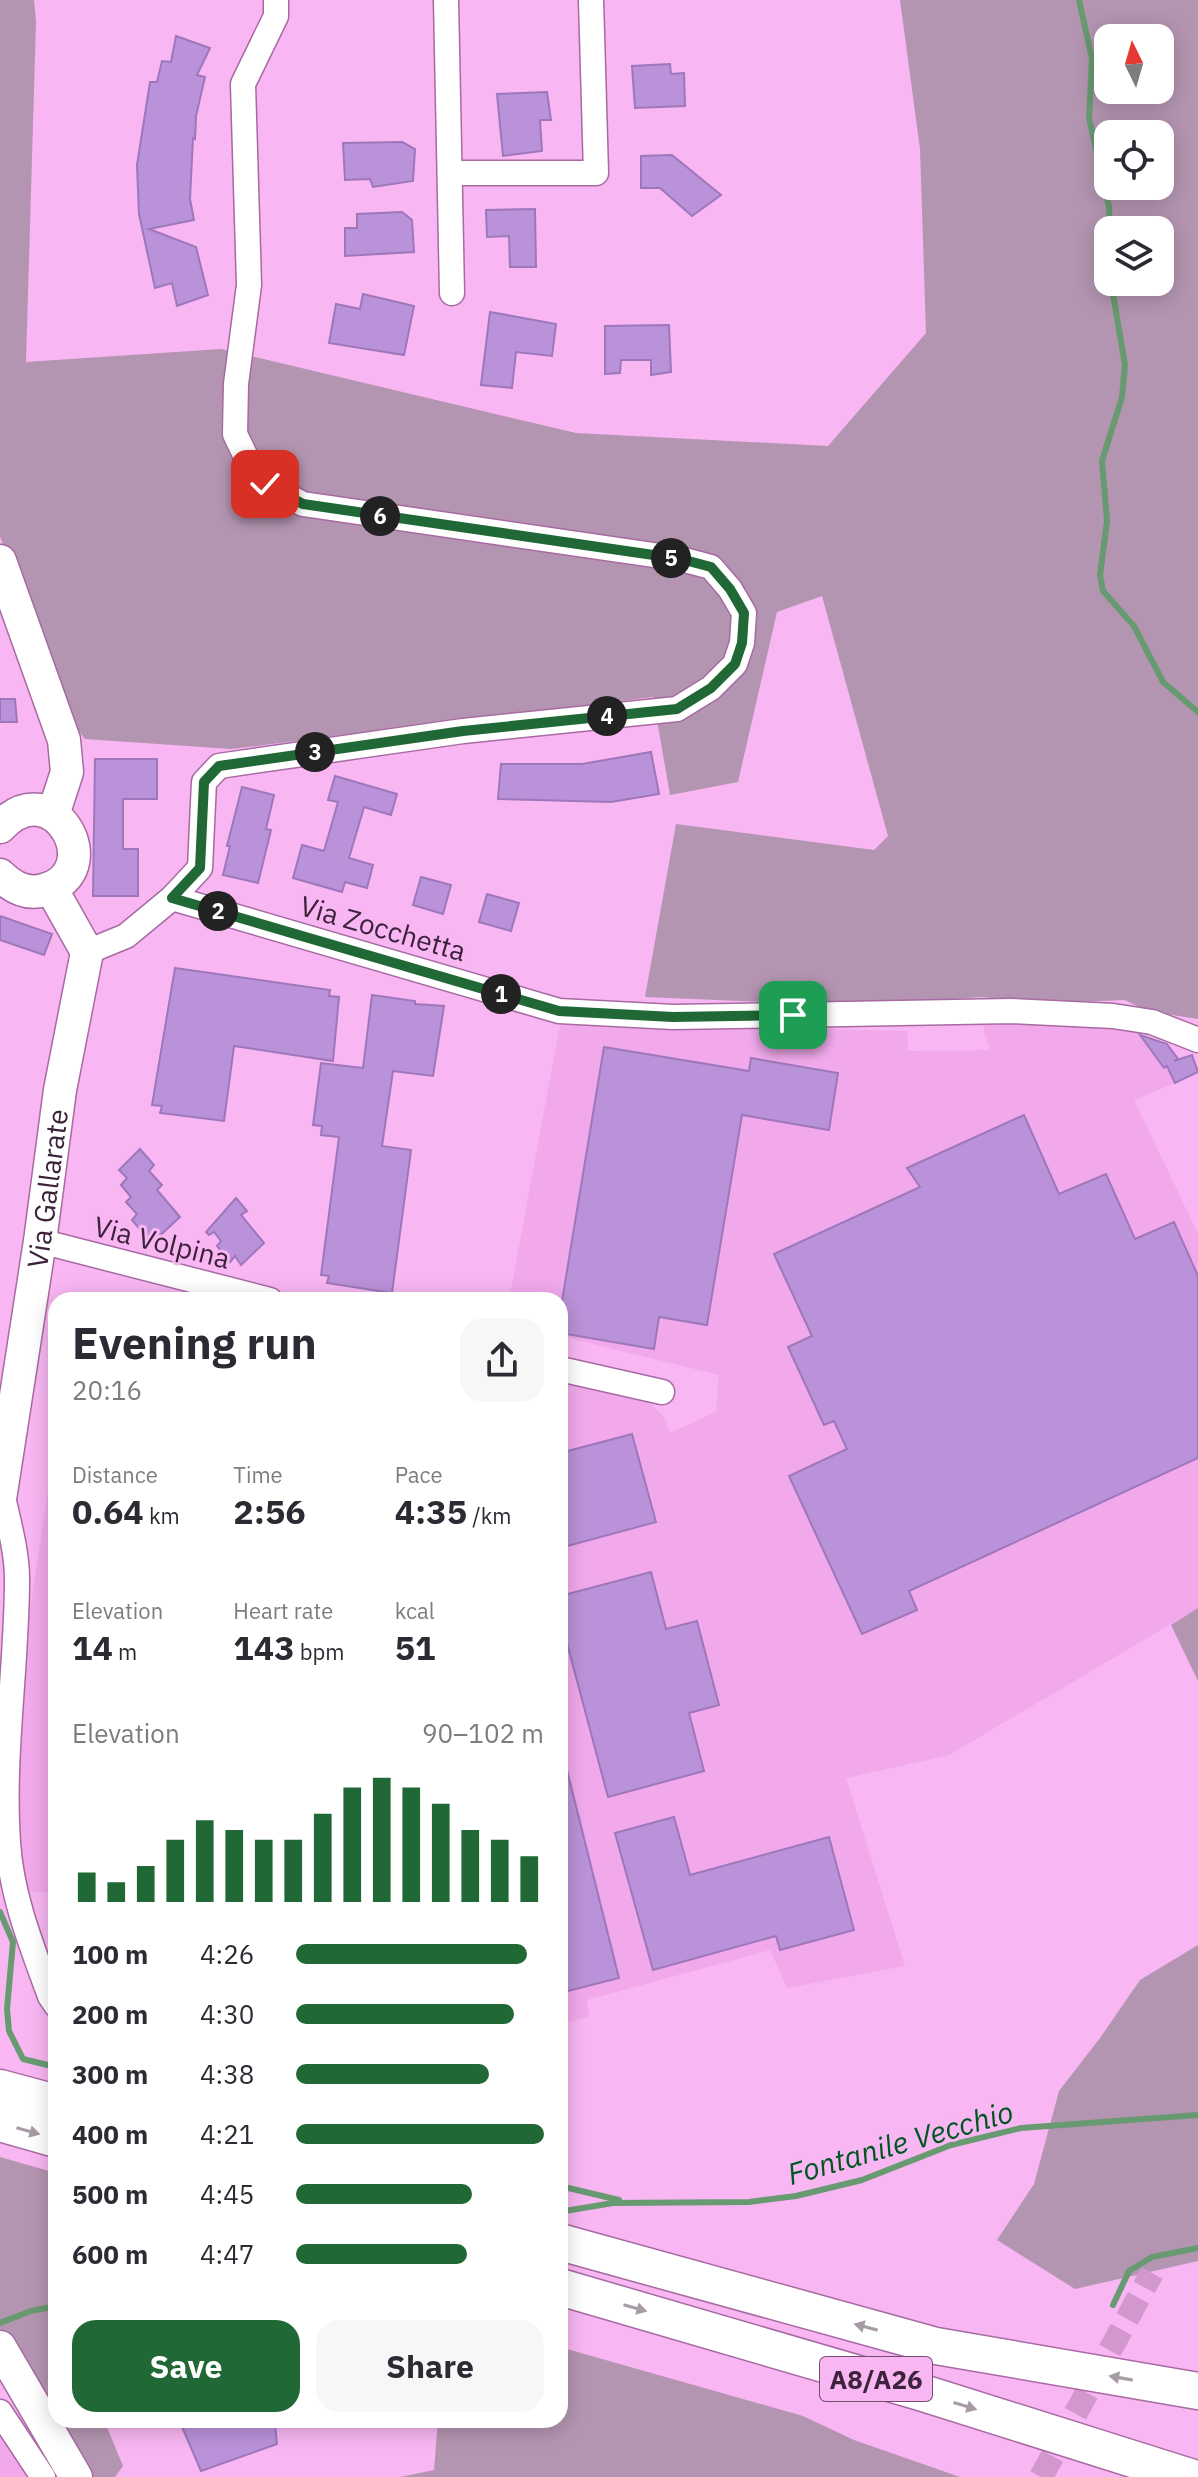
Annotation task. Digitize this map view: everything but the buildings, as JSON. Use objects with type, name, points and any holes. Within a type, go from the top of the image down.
[{"type":"highway","points":[[0,2088],[48,2101]]},
{"type":"highway","points":[[0,2123],[48,2137]]},
{"type":"highway","name":"A8/A26","points":[[568,2244],[936,2346],[1198,2391]]},
{"type":"highway","name":"A8/A26","points":[[568,2289],[920,2392],[1190,2477]]},
{"type":"main road","points":[[0,561],[64,740],[67,772],[53,815]]},
{"type":"main road","points":[[0,827],[18,813],[42,811],[53,815],[71,833],[74,846],[70,871],[51,888],[28,892],[17,889],[0,875]]},
{"type":"main road","points":[[51,888],[87,952]]},
{"type":"main road","name":"Via Gallarate","points":[[1,1494],[60,1090],[87,952]]},
{"type":"main road","points":[[0,2347],[76,2477]]},
{"type":"street","points":[[87,952],[126,936],[172,898],[200,868],[204,782],[219,766],[463,731],[677,709],[711,688],[735,664],[742,643],[744,613],[730,589],[711,567],[681,559],[303,504],[265,484],[248,461],[235,434],[236,384],[249,285],[243,84],[276,16],[276,0]]},
{"type":"street","points":[[446,0],[452,293]]},
{"type":"street","points":[[450,173],[596,173],[591,0]]},
{"type":"street","name":"Via Zocchetta","points":[[172,898],[559,1011],[673,1017],[1011,1011],[1113,1016],[1152,1022],[1198,1040]]},
{"type":"street","name":"Via Volpina","points":[[40,1241],[239,1292]]},
{"type":"street","points":[[568,1371],[662,1392]]},
{"type":"street","points":[[1,1494],[17,1575],[7,1788],[8,1844],[15,1887],[48,1990]]},
{"type":"street","points":[[0,2412],[43,2477]]},
{"type":"shaded area","points":[[0,0],[34,0],[36,22],[26,362],[221,349],[576,433],[828,446],[926,333],[920,149],[900,0],[1198,0],[1198,1019],[1147,1011],[1125,1000],[1049,1003],[981,997],[857,1006],[645,997],[676,824],[874,850],[888,836],[822,596],[777,612],[738,782],[670,795],[653,697],[231,749],[85,739],[65,712],[25,595],[0,537]]},
{"type":"shaded area","points":[[561,1020],[907,1031],[908,1051],[990,1050],[984,1020],[1117,1021],[1138,1033],[1164,1068],[1167,1066],[1175,1083],[1134,1100],[1198,1234],[1198,1608],[949,1755],[846,1778],[905,1966],[787,1988],[770,1950],[587,2000],[590,2016],[568,2023],[568,1382],[645,1398],[664,1417],[670,1433],[716,1412],[719,1375],[568,1338],[568,1292],[510,1292]]},
{"type":"shaded area","points":[[48,1492],[48,1892],[24,1891],[17,1803],[24,1647]]},
{"type":"shaded area","points":[[1198,1608],[1198,1681],[1171,1625]]},
{"type":"shaded area","points":[[1198,1945],[1198,2261],[1075,2289],[997,2240],[1034,2184],[1059,2091],[1140,1980]]},
{"type":"shaded area","points":[[0,2157],[48,2171],[48,2398],[17,2343],[0,2346]]},
{"type":"shaded area","points":[[568,2349],[803,2416],[854,2440],[960,2477],[400,2477],[434,2470],[437,2428],[568,2428]]},
{"type":"shaded area","points":[[0,2428],[33,2477],[0,2477]]},
{"type":"shaded area","points":[[65,2428],[107,2428],[123,2466],[115,2477],[93,2477]]},
{"type":"waterway","points":[[1079,0],[1092,59],[1089,118],[1109,216]]},
{"type":"waterway","points":[[1113,296],[1125,365],[1122,397],[1102,461],[1107,521],[1100,575],[1103,591],[1134,626],[1163,682],[1198,712]]},
{"type":"waterway","points":[[0,1912],[13,1942],[7,2009],[9,2031],[23,2059],[48,2065]]},
{"type":"waterway","name":"Fontanile Vecchio","points":[[568,2210],[613,2203],[749,2202],[796,2196],[862,2180],[951,2145],[1021,2128],[1198,2115]]},
{"type":"waterway","points":[[568,2188],[619,2200]]},
{"type":"waterway","points":[[1113,2305],[1129,2271],[1152,2257],[1198,2248]]},
{"type":"waterway","name":"Fontanile Vecchio","points":[[0,2323],[48,2308]]},
{"type":"tunnel","points":[[1041,2477],[1152,2273]]},
{"type":"route","points":[[265,484],[303,504],[681,559],[711,567],[730,589],[744,613],[742,643],[735,664],[711,688],[677,709],[463,731],[219,766],[204,782],[200,868],[172,898],[559,1011],[673,1017],[793,1015]]}]
